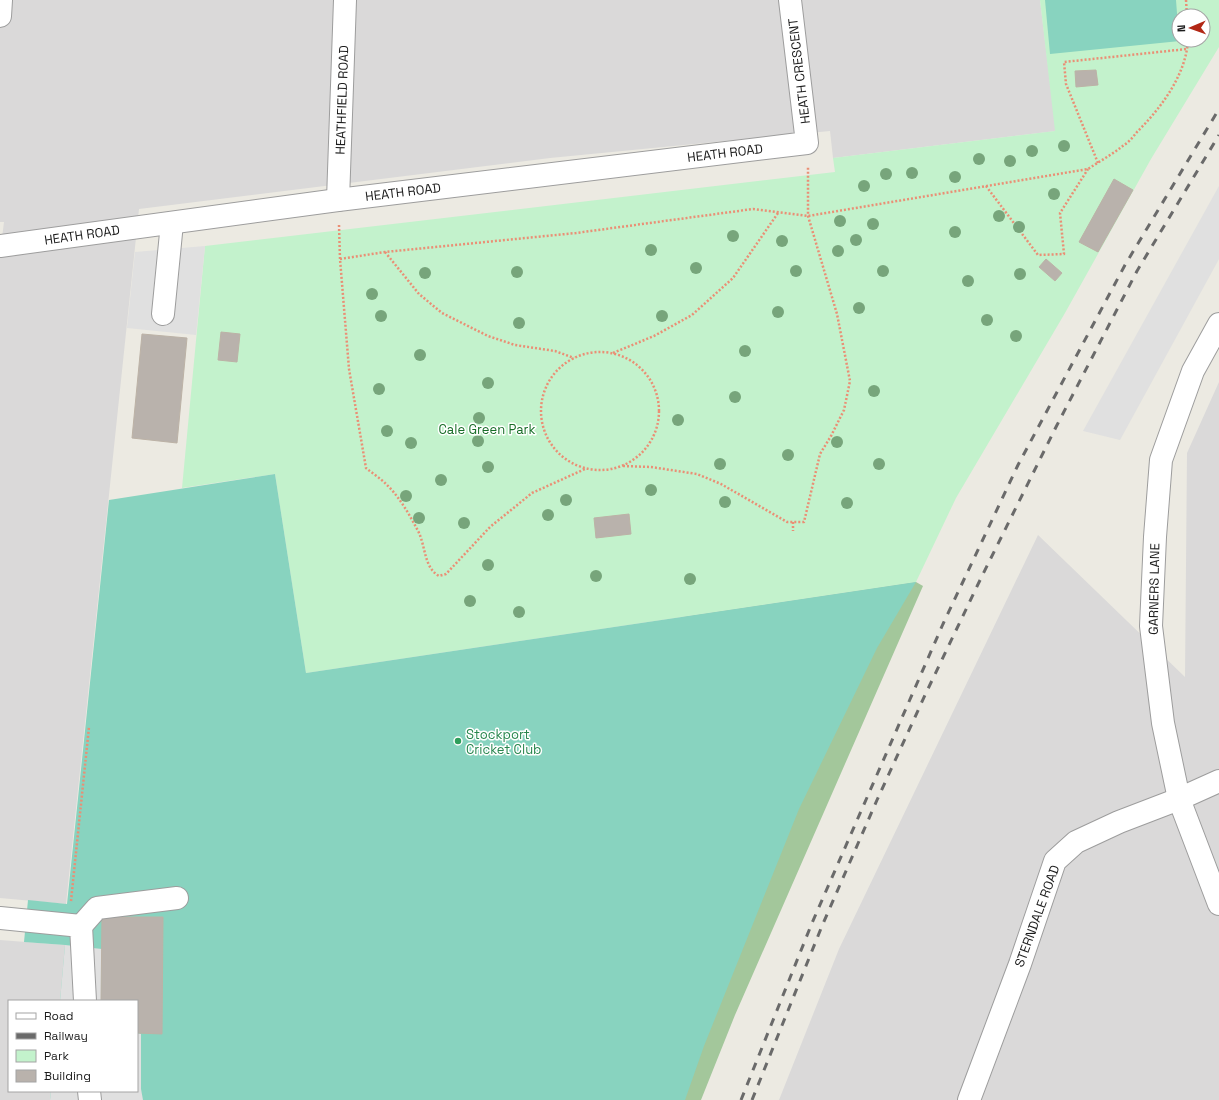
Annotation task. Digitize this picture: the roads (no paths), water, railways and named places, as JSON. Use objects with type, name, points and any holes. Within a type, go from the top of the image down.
[{"type":"street","points":[[0,16],[1,0]]},
{"type":"street","name":"HEATHFIELD ROAD","points":[[338,200],[346,0]]},
{"type":"street","name":"HEATH CRESCENT","points":[[790,0],[807,143]]},
{"type":"street","name":"HEATH ROAD","points":[[0,246],[338,200],[807,143]]},
{"type":"street","points":[[163,314],[172,222]]},
{"type":"street","name":"GARNERS LANE","points":[[1219,324],[1193,372],[1161,460],[1155,537],[1151,626],[1163,723],[1179,798],[1219,904]]},
{"type":"street","name":"STERNDALE ROAD","points":[[969,1100],[1020,964],[1056,861],[1076,842],[1119,822],[1219,780]]},
{"type":"street","points":[[0,918],[75,925],[97,908],[177,898]]},
{"type":"street","points":[[75,925],[85,1000]]},
{"type":"railway","points":[[741,1100],[812,923],[943,624],[1018,465],[1125,265],[1219,109]]},
{"type":"railway","points":[[752,1100],[822,926],[877,800],[982,576],[1056,427],[1137,271],[1219,135]]},
{"type":"place","name":"Stockport Cricket Club","points":[[458,741]]},
{"type":"park label","name":"Cale Green Park","points":[[487,429]]}]
